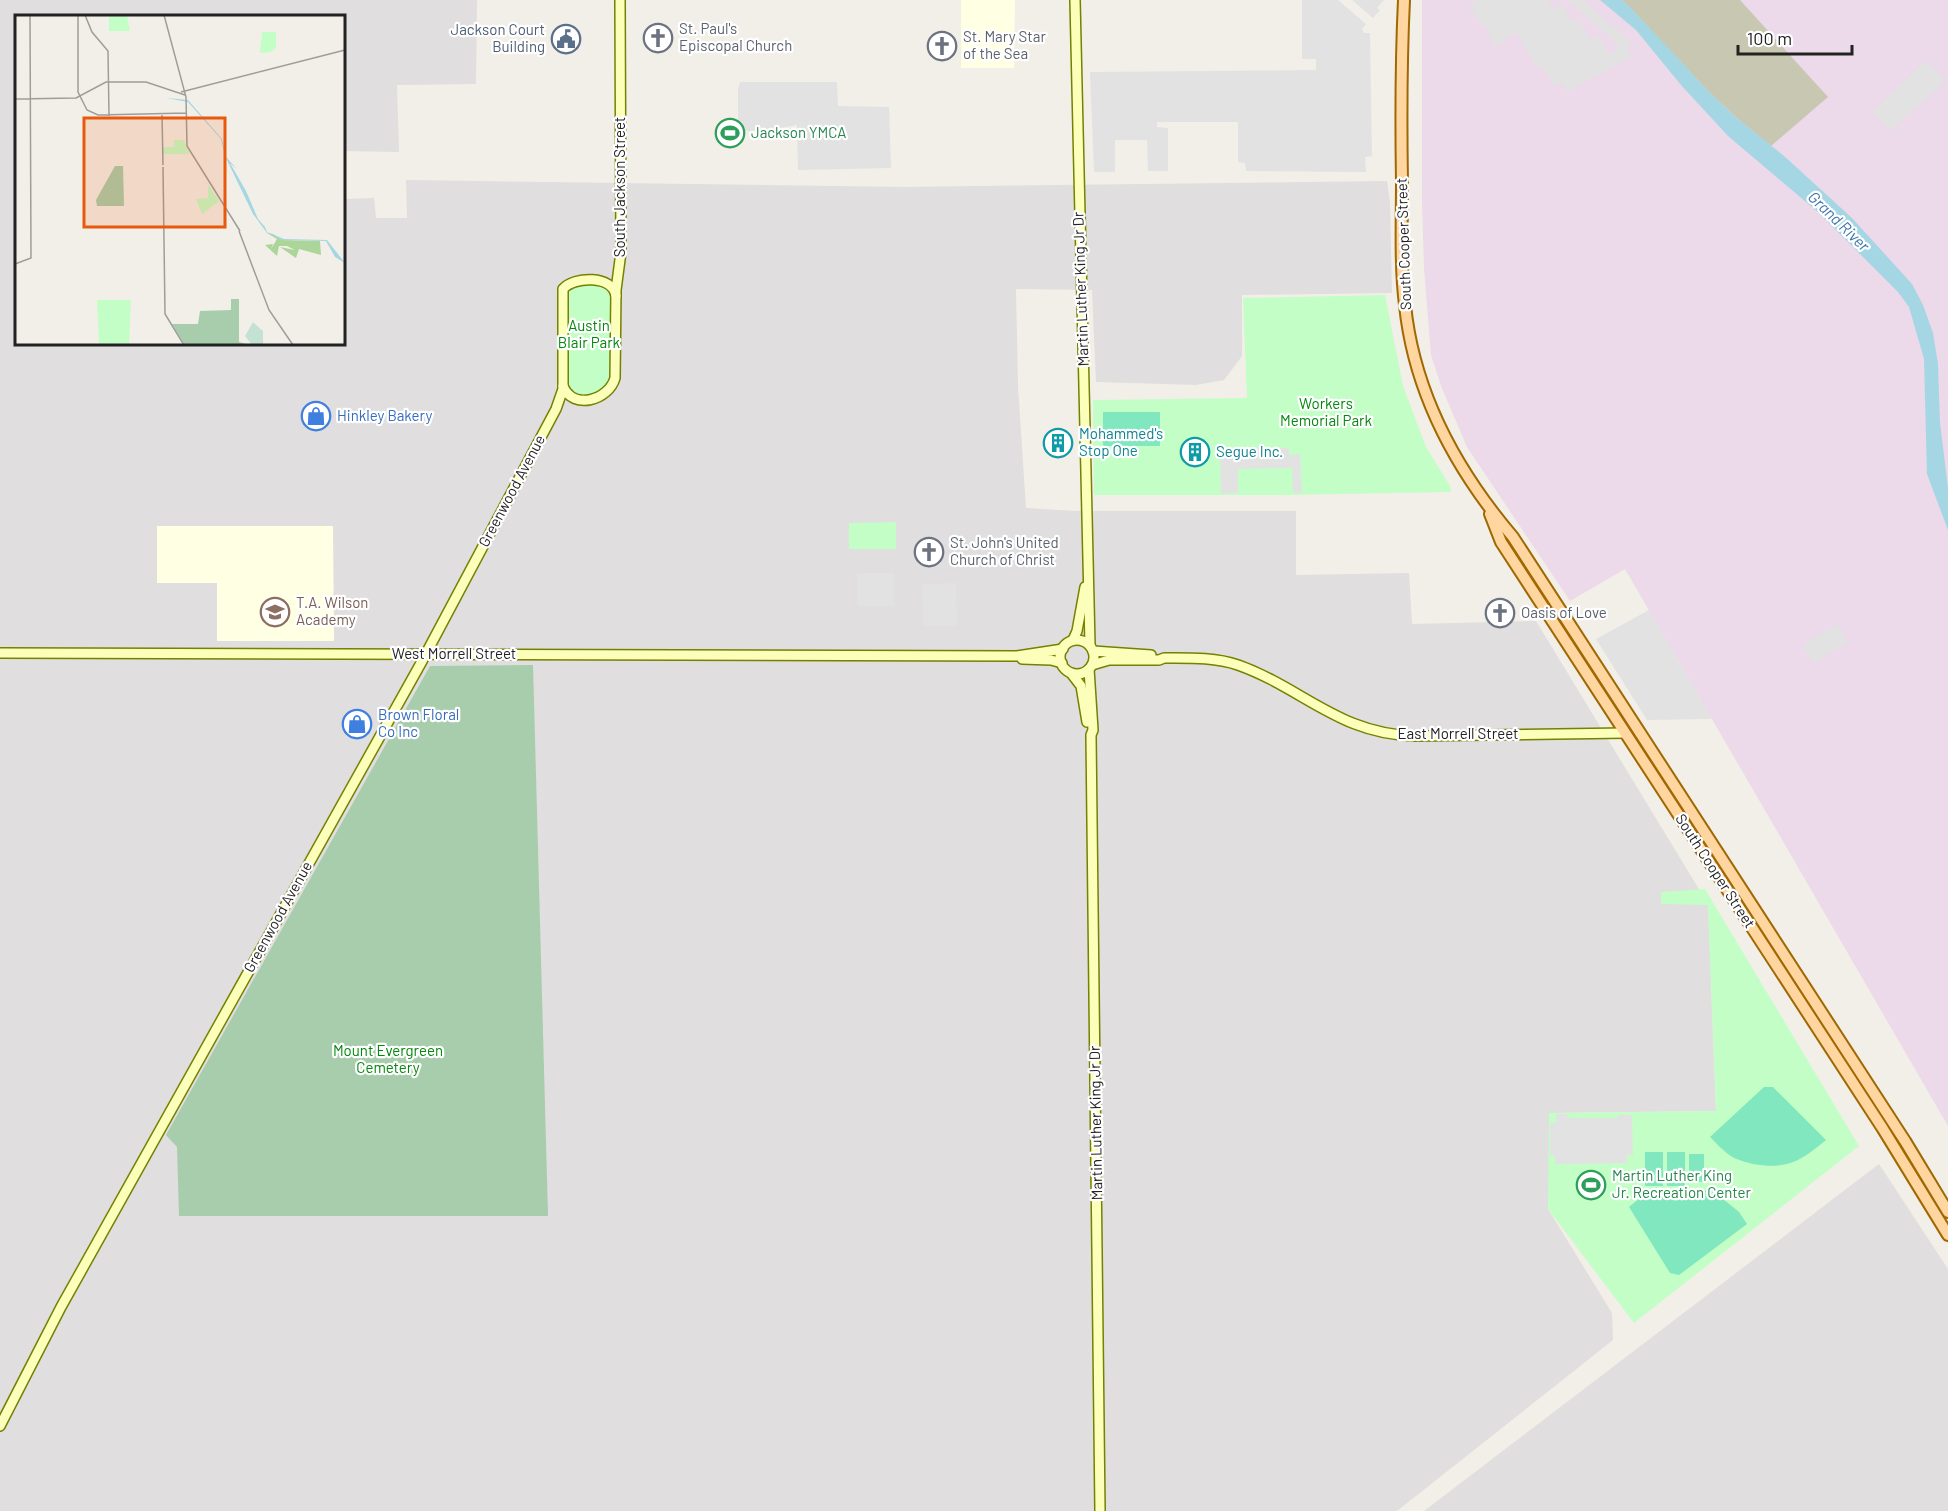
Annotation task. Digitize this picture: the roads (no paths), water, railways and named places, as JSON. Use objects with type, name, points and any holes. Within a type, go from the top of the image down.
[{"type":"main road","name":"South Cooper Street","points":[[1404,0],[1401,96],[1402,265],[1406,316],[1413,356],[1436,419],[1459,463],[1486,506],[1513,537],[1905,1141],[1948,1212]]},
{"type":"main road","name":"South Cooper Street","points":[[1486,506],[1501,542],[1883,1129],[1948,1235]]},
{"type":"main road","points":[[1625,733],[1641,733]]},
{"type":"street","name":"South Jackson Street","points":[[579,399],[594,399],[609,390],[615,378],[616,296],[621,252],[620,0]]},
{"type":"street","name":"Martin Luther King Jr Dr","points":[[1075,0],[1087,579],[1090,603],[1088,633],[1091,648]]},
{"type":"street","points":[[601,281],[612,278],[619,272]]},
{"type":"street","points":[[601,281],[610,285],[616,296]]},
{"type":"street","name":"Greenwood Avenue","points":[[0,1426],[61,1307],[425,655],[556,409],[563,384],[562,293],[564,287],[573,282],[601,281]]},
{"type":"street","points":[[563,384],[567,393],[579,399]]},
{"type":"street","points":[[556,409],[566,401],[579,399]]},
{"type":"street","name":"Martin Luther King Jr Dr","points":[[1073,640],[1077,631],[1087,579]]},
{"type":"street","points":[[1017,656],[1023,660],[1050,660],[1062,663],[1071,673],[1080,674],[1090,667],[1091,648],[1082,640],[1073,640],[1063,649],[1062,663]]},
{"type":"street","name":"East Morrell Street","points":[[1091,648],[1164,658],[1205,659],[1238,665],[1263,676],[1342,720],[1382,733],[1406,736],[1625,733]]},
{"type":"street","points":[[1017,656],[1063,649]]},
{"type":"street","name":"West Morrell Street","points":[[0,653],[1017,656]]},
{"type":"street","name":"East Morrell Street","points":[[1090,667],[1110,660],[1159,660],[1164,658]]},
{"type":"street","name":"Martin Luther King Jr Dr","points":[[1090,667],[1093,730],[1091,735],[1100,1511]]},
{"type":"street","name":"Martin Luther King Jr Dr","points":[[1071,673],[1081,686],[1088,730],[1091,735]]},
{"type":"water","name":"Grand River","points":[[1600,0],[1622,0],[1629,6],[1712,95],[1852,218],[1912,284],[1923,305],[1933,333],[1938,364],[1940,423],[1948,488],[1948,530],[1927,474],[1924,359],[1909,307],[1898,292],[1819,213],[1728,136],[1681,85],[1636,30]]},
{"type":"place","name":"St. Paul's Episcopal Church","points":[[658,38]]},
{"type":"place","name":"Jackson Court Building","points":[[566,39]]},
{"type":"place","name":"St. Mary Star of the Sea","points":[[942,46]]},
{"type":"place","name":"Jackson YMCA","points":[[730,133]]},
{"type":"place","name":"Hinkley Bakery","points":[[316,416]]},
{"type":"place","name":"Mohammed's Stop One","points":[[1058,443]]},
{"type":"place","name":"Segue Inc.","points":[[1195,452]]},
{"type":"place","name":"St. John's United Church of Christ","points":[[929,552]]},
{"type":"place","name":"T.A. Wilson Academy","points":[[275,612]]},
{"type":"place","name":"Oasis of Love","points":[[1500,613]]},
{"type":"place","name":"Brown Floral Co Inc","points":[[357,724]]},
{"type":"place","name":"Martin Luther King Jr. Recreation Center","points":[[1591,1185]]},
{"type":"park label","name":"Austin Blair Park","points":[[589,334]]},
{"type":"park label","name":"Workers Memorial Park","points":[[1326,412]]},
{"type":"park label","name":"Mount Evergreen Cemetery","points":[[388,1060]]}]
